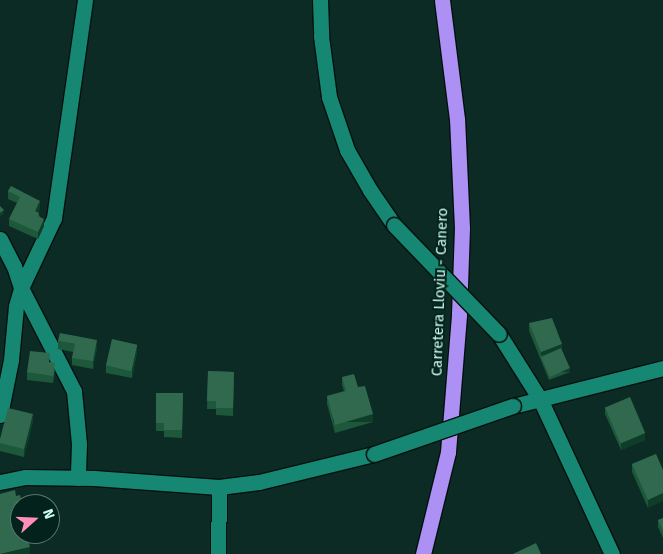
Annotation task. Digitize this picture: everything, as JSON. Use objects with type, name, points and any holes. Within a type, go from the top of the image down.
[{"type":"highway","name":"Carretera Lloviu - Canero","points":[[423,554],[448,452],[459,314],[462,228],[457,119],[442,0]]},
{"type":"street","points":[[0,415],[11,360],[16,306],[21,288],[54,218],[85,0]]},
{"type":"street","points":[[320,0],[321,36],[329,97],[346,150],[394,225],[499,334],[540,399],[612,554]]},
{"type":"street","points":[[0,239],[14,266],[21,288],[74,391],[79,444],[78,478]]},
{"type":"street","points":[[0,482],[25,477],[78,478],[219,487],[259,482],[374,454],[513,406],[663,368]]},
{"type":"street","points":[[218,554],[219,487]]},
{"type":"building","points":[[11,186],[40,201],[35,211],[39,213],[38,216],[44,219],[38,232],[9,219],[20,197],[8,191]]},
{"type":"building","points":[[552,318],[562,344],[541,352],[529,323]]},
{"type":"building","points":[[60,333],[97,340],[93,361],[72,358],[75,344],[58,341]]},
{"type":"building","points":[[112,339],[137,345],[131,371],[106,365]]},
{"type":"building","points":[[561,348],[570,368],[550,377],[541,357]]},
{"type":"building","points":[[30,351],[50,353],[49,362],[55,363],[53,376],[27,372]]},
{"type":"building","points":[[208,371],[234,372],[233,408],[216,408],[216,401],[207,401]]},
{"type":"building","points":[[354,374],[358,387],[365,386],[373,414],[335,425],[327,396],[346,391],[342,377]]},
{"type":"building","points":[[156,393],[183,393],[182,430],[164,430],[164,423],[156,423]]},
{"type":"building","points":[[630,397],[645,433],[620,443],[605,408]]},
{"type":"building","points":[[8,408],[33,414],[24,449],[0,443]]},
{"type":"building","points":[[656,454],[663,470],[663,493],[648,500],[632,464]]},
{"type":"building","points":[[15,490],[16,494],[10,494],[10,544],[29,544],[30,547],[0,554],[0,494]]},
{"type":"building","points":[[663,518],[663,530],[658,520]]},
{"type":"building","points":[[536,543],[541,554],[513,554]]}]
